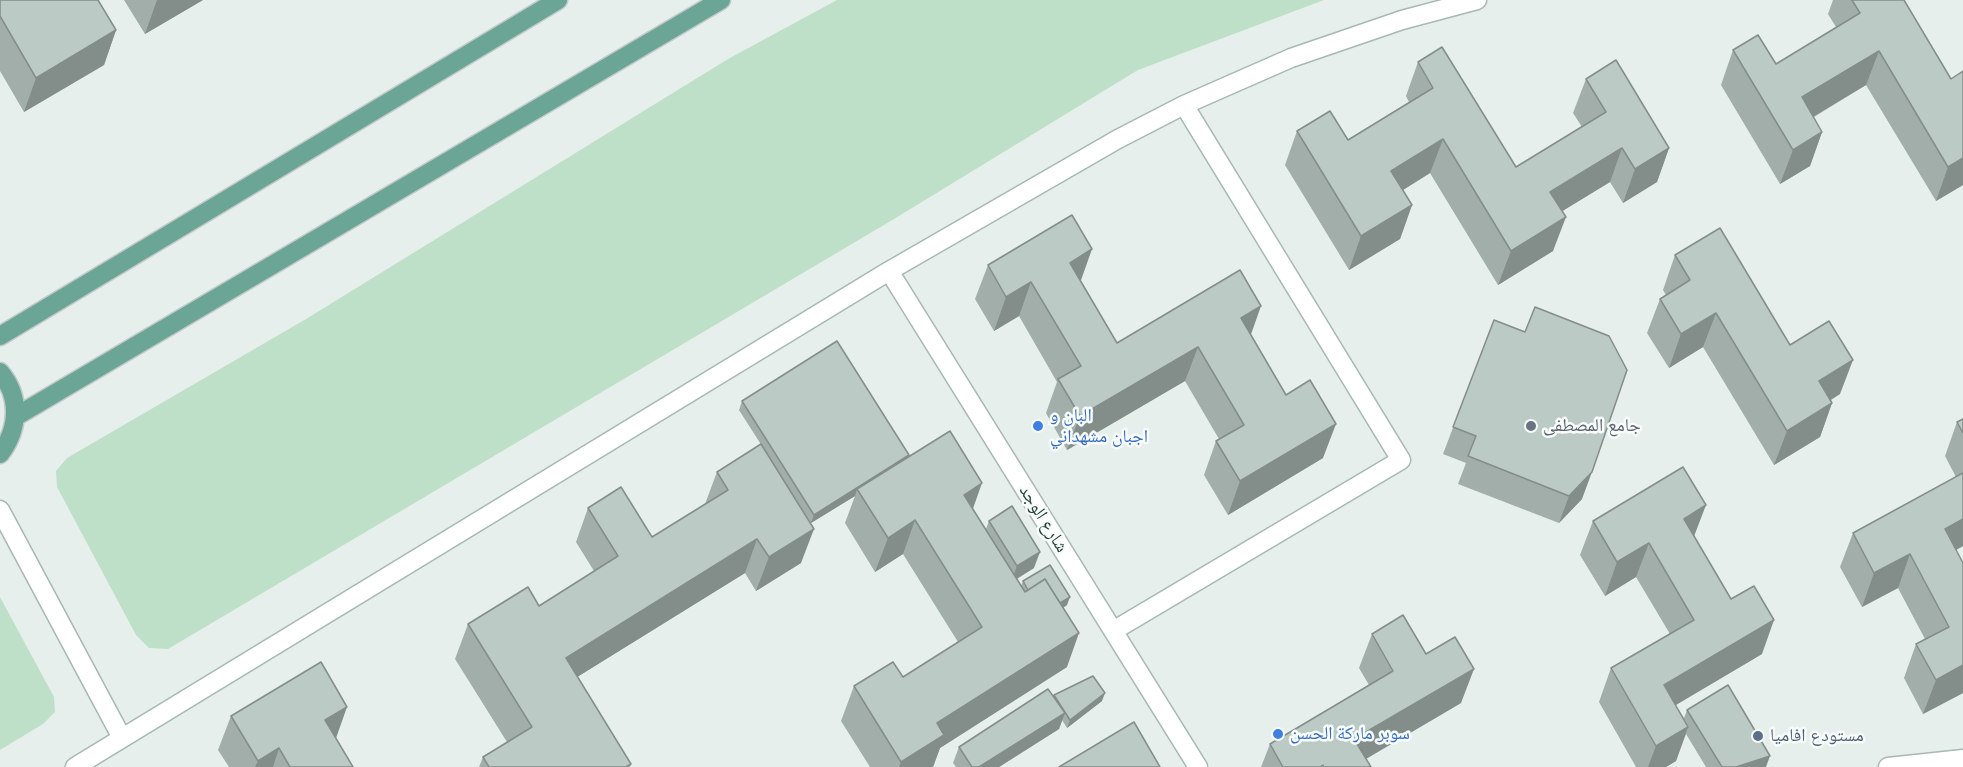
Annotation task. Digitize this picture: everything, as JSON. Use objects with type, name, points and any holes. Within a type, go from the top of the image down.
[{"type":"main road","points":[[0,336],[558,0]]},
{"type":"main road","points":[[15,417],[722,0]]},
{"type":"main road","points":[[0,372],[8,381],[15,401],[15,417],[9,442],[0,454]]},
{"type":"street","points":[[75,767],[889,271],[1118,139],[1184,105],[1291,58],[1402,20],[1477,0]]},
{"type":"street","points":[[1113,631],[1401,460],[1184,105]]},
{"type":"street","name":"شارع الوجد","points":[[889,271],[1198,767]]},
{"type":"street","points":[[0,510],[122,738]]},
{"type":"street","points":[[1888,767],[1963,759]]},
{"type":"green space","points":[[837,0],[1324,0],[1138,70],[894,219],[168,649],[149,648],[136,635],[57,487],[56,471],[67,458],[306,319],[728,59]]},
{"type":"green space","points":[[0,597],[54,697],[55,712],[43,724],[0,750]]},
{"type":"building","points":[[0,0],[98,0],[116,30],[36,78],[0,16]]},
{"type":"building","points":[[1852,0],[1904,0],[1951,79],[1963,71],[1963,158],[1948,167],[1879,51],[1802,97],[1822,132],[1793,150],[1733,50],[1758,35],[1776,64],[1860,13]]},
{"type":"building","points":[[1442,47],[1516,167],[1606,112],[1586,79],[1616,60],[1669,148],[1635,169],[1622,148],[1550,192],[1566,217],[1511,251],[1443,139],[1391,171],[1412,205],[1361,236],[1297,131],[1330,111],[1348,140],[1433,88],[1418,62]]},
{"type":"building","points":[[1072,215],[1092,249],[1070,263],[1117,343],[1240,270],[1261,306],[1241,318],[1286,395],[1310,380],[1336,424],[1240,481],[1216,441],[1244,425],[1198,347],[1080,416],[1058,379],[1081,366],[1031,282],[1006,297],[988,265]]},
{"type":"building","points":[[1720,228],[1790,345],[1829,321],[1853,360],[1819,381],[1832,403],[1787,431],[1716,313],[1681,334],[1660,299],[1690,280],[1675,255]]},
{"type":"building","name":"جامع المصطفى","points":[[1535,307],[1609,336],[1627,370],[1592,472],[1569,496],[1468,456],[1476,436],[1453,427],[1494,320],[1525,332]]},
{"type":"building","points":[[837,341],[909,455],[814,515],[742,401]]},
{"type":"building","points":[[1963,419],[1963,433],[1957,422]]},
{"type":"building","points":[[950,431],[982,483],[964,495],[1025,592],[1045,579],[1079,633],[937,723],[944,735],[901,762],[854,686],[893,662],[903,677],[982,627],[915,520],[888,538],[857,489]]},
{"type":"building","points":[[761,444],[814,529],[769,557],[757,539],[566,658],[631,764],[626,767],[489,767],[483,757],[532,727],[468,624],[528,587],[539,606],[618,556],[588,508],[621,487],[652,537],[728,490],[717,472]]},
{"type":"building","points":[[1683,467],[1706,505],[1684,519],[1731,599],[1754,586],[1774,620],[1664,685],[1688,727],[1656,746],[1611,668],[1694,620],[1649,543],[1617,562],[1593,521]]},
{"type":"building","points":[[1963,473],[1963,519],[1945,529],[1963,563],[1963,665],[1936,680],[1916,644],[1949,627],[1910,554],[1874,573],[1853,533]]},
{"type":"building","points":[[1012,506],[1040,552],[1017,566],[989,521]]},
{"type":"building","points":[[1050,565],[1070,597],[1060,603],[1045,579],[1028,590],[1023,581]]},
{"type":"building","points":[[1403,615],[1426,654],[1455,637],[1474,669],[1354,739],[1371,767],[1324,767],[1323,765],[1320,767],[1283,767],[1270,744],[1393,671],[1372,634]]},
{"type":"building","points":[[321,662],[347,707],[325,720],[353,767],[290,767],[279,748],[258,761],[231,716]]},
{"type":"building","points":[[1093,676],[1105,693],[1070,720],[1054,695]]},
{"type":"building","points":[[1728,685],[1770,756],[1736,767],[1722,767],[1687,710]]},
{"type":"building","points":[[1048,689],[1065,713],[979,767],[972,767],[959,747]]},
{"type":"building","points":[[1134,722],[1160,767],[1059,767]]},
{"type":"place","name":"البان و اجبان مشهداني","points":[[1038,426]]},
{"type":"place","name":"جامع المصطفى","points":[[1531,426]]},
{"type":"place","name":"سوبر ماركة الحسن","points":[[1278,734]]},
{"type":"place","name":"مستودع افاميا","points":[[1758,736]]}]
